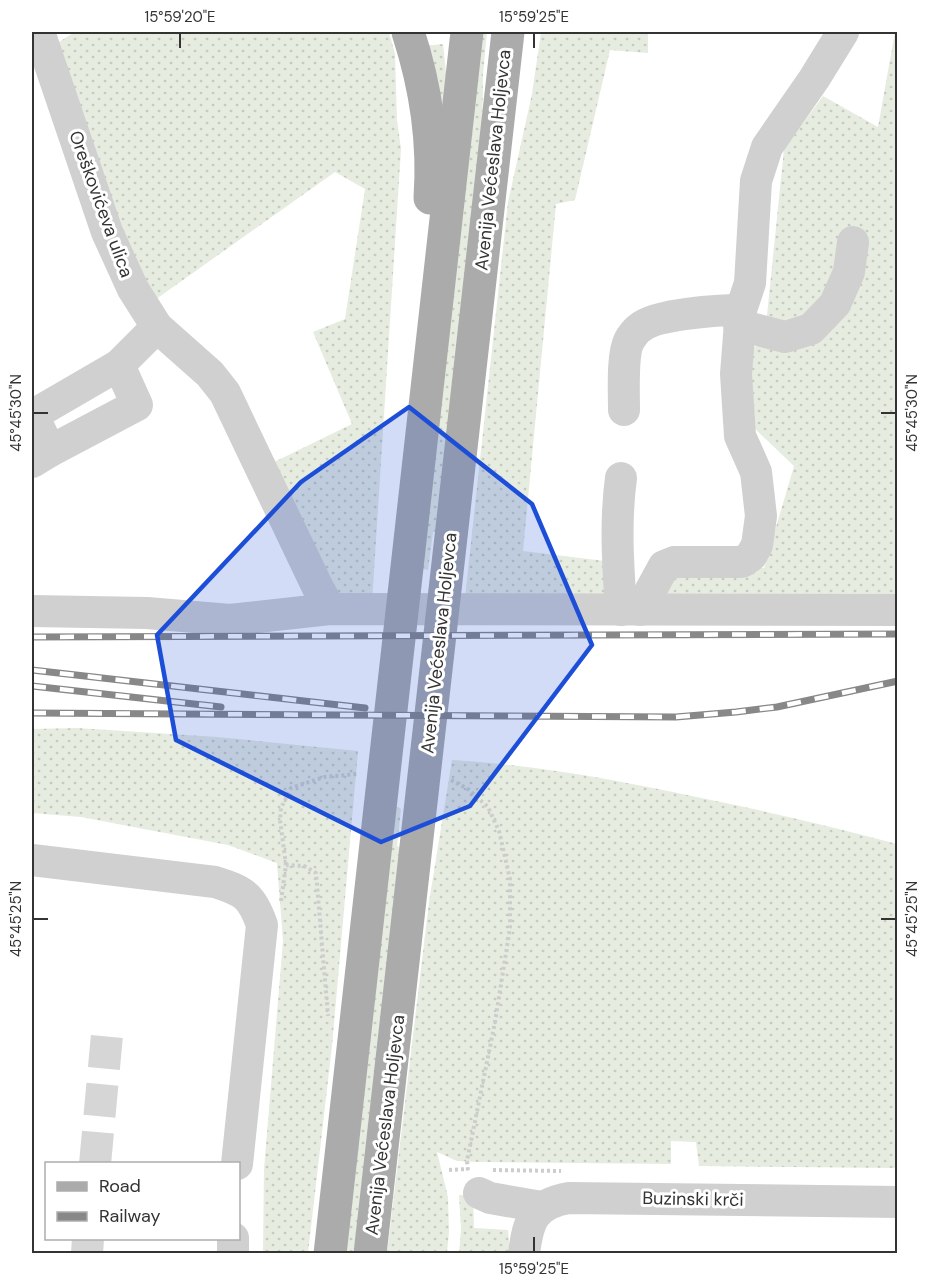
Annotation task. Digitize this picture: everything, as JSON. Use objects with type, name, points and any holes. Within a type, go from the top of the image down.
[{"type":"main road","points":[[408,32],[420,71],[429,133],[430,193],[426,248],[434,325]]},
{"type":"main road","points":[[330,1254],[467,32]]},
{"type":"main road","name":"Avenija Većeslava Holjevca","points":[[370,1254],[508,32]]},
{"type":"street","name":"Oreškovićeva ulica","points":[[39,32],[107,232],[133,288],[157,327],[210,374],[225,393],[330,609]]},
{"type":"street","points":[[630,610],[664,566],[674,562],[741,562],[752,556],[757,545],[761,516],[756,472],[740,436],[736,374],[740,317],[750,283],[756,181],[767,147],[843,32]]},
{"type":"street","points":[[624,410],[628,342],[640,327],[656,320],[695,314],[740,317],[785,337],[811,329],[835,304],[849,272],[853,242]]},
{"type":"street","points":[[119,365],[137,405],[41,456],[32,415],[119,365],[157,327]]},
{"type":"street","points":[[621,478],[616,511],[616,549],[630,610]]},
{"type":"street","points":[[32,611],[147,613],[230,620],[330,609],[897,610]]},
{"type":"street","points":[[32,860],[215,882],[237,889],[255,905],[262,925],[237,1162]]},
{"type":"street","points":[[479,1175],[490,1198],[542,1207],[529,1225],[524,1254]]},
{"type":"street","name":"Buzinski krči","points":[[542,1207],[554,1201],[569,1198],[897,1202]]},
{"type":"path","points":[[262,925],[279,917],[286,865],[304,866],[316,873],[328,1020]]},
{"type":"path","points":[[479,1175],[467,1161],[495,1022],[510,928],[510,879]]},
{"type":"path","points":[[449,1170],[479,1175],[550,1171]]},
{"type":"highlighted area","points":[[409,407],[532,504],[592,645],[470,806],[381,842],[176,740],[157,635],[301,482]]},
{"type":"shaded area","points":[[75,32],[389,32],[395,54],[397,120],[401,149],[372,602],[351,601],[333,591],[268,465],[352,424],[313,332],[345,319],[365,189],[335,172],[152,302],[133,266],[54,45]]},
{"type":"shaded area","points":[[479,32],[487,32],[483,74],[482,151],[439,530],[433,532],[428,570],[418,568]]},
{"type":"shaded area","points":[[541,32],[648,32],[648,53],[610,50],[575,200],[556,204],[523,551],[605,561],[604,600],[465,598],[508,202],[532,94]]},
{"type":"shaded area","points":[[895,32],[897,32],[897,599],[658,599],[671,568],[764,568],[794,466],[753,427],[747,348],[764,345],[784,149],[823,96],[878,127]]},
{"type":"shaded area","points":[[443,44],[447,82],[442,133],[423,46]]},
{"type":"shaded area","points":[[77,728],[217,737],[358,751],[332,1046],[308,1253],[263,1253],[264,1169],[283,941],[277,863],[228,845],[81,817],[32,813],[32,729]]},
{"type":"shaded area","points":[[452,760],[548,770],[643,786],[778,814],[897,844],[897,1168],[699,1166],[696,1142],[671,1141],[671,1164],[457,1161],[437,1152],[448,1197],[447,1253],[387,1253],[429,902]]},
{"type":"shaded area","points":[[392,804],[401,809],[397,846],[403,848],[356,1253],[344,1254]]},
{"type":"shaded area","points":[[459,1195],[473,1195],[474,1228],[508,1230],[510,1253],[459,1254],[461,1229]]},
{"type":"tunnel","points":[[95,1162],[107,1035]]},
{"type":"tunnel","points":[[87,1254],[88,1240]]},
{"type":"railway","points":[[32,637],[898,634]]},
{"type":"railway","points":[[32,670],[365,708]]},
{"type":"railway","points":[[32,713],[676,717],[777,707],[898,681]]},
{"type":"railway","points":[[32,686],[221,707]]}]
